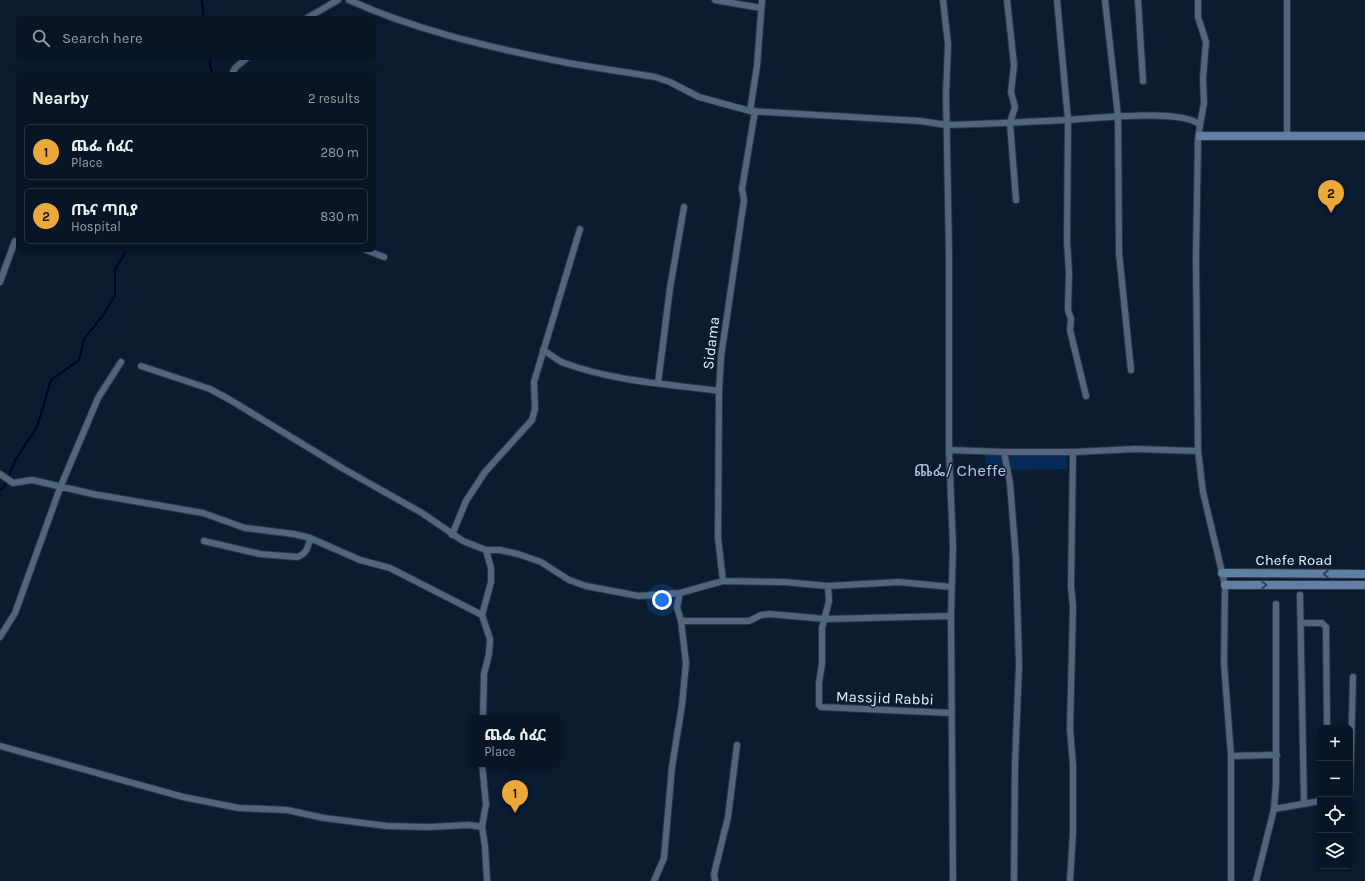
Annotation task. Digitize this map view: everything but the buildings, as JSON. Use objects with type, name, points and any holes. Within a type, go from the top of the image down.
[{"type":"street","points":[[310,16],[338,0]]},
{"type":"street","points":[[349,0],[391,16],[485,44],[554,60],[655,77],[670,82],[699,97],[752,111],[920,121],[947,125],[1068,120],[1118,116],[1172,117],[1196,120],[1200,125]]},
{"type":"street","points":[[715,0],[761,8]]},
{"type":"street","name":"Sidama","points":[[723,581],[718,538],[719,391],[722,357],[744,200],[742,190],[757,66],[762,0]]},
{"type":"street","points":[[943,0],[948,44],[949,450],[953,546],[951,587],[953,881]]},
{"type":"street","points":[[1007,0],[1014,65],[1011,92],[1015,108],[1010,123],[1016,200]]},
{"type":"street","points":[[1057,0],[1068,120],[1068,310],[1071,319],[1070,330],[1086,396]]},
{"type":"street","points":[[1105,0],[1118,116],[1119,253],[1131,370]]},
{"type":"street","points":[[1138,0],[1143,81]]},
{"type":"street","points":[[1198,0],[1198,18],[1206,42],[1203,78],[1204,103],[1200,125],[1200,136],[1198,139],[1196,258],[1198,451],[1203,492],[1225,585],[1224,663],[1231,756],[1231,881]]},
{"type":"street","points":[[1287,0],[1287,135]]},
{"type":"street","points":[[233,72],[235,68],[245,60]]},
{"type":"street","points":[[1200,136],[1365,136]]},
{"type":"street","points":[[658,383],[670,288],[684,207]]},
{"type":"street","points":[[452,535],[466,501],[485,472],[532,420],[535,409],[534,382],[580,229]]},
{"type":"street","points":[[0,282],[15,241]]},
{"type":"street","points":[[371,252],[384,257]]},
{"type":"street","points":[[543,350],[562,363],[636,380],[719,391]]},
{"type":"street","points":[[0,637],[15,613],[60,488],[98,398],[121,362]]},
{"type":"street","points":[[141,366],[210,389],[334,463],[422,513],[463,542],[486,550],[500,550],[518,554],[541,562],[568,580],[586,586],[639,596],[680,593],[723,581],[784,582],[828,586],[899,582],[951,587]]},
{"type":"street","points":[[949,450],[1004,452],[1073,452],[1136,449],[1198,451]]},
{"type":"street","points":[[1004,452],[1010,483],[1016,560],[1019,659],[1014,772],[1014,881]]},
{"type":"street","points":[[1070,881],[1073,833],[1073,766],[1070,729],[1073,452]]},
{"type":"street","points":[[0,474],[14,482],[32,480],[60,488],[203,513],[244,528],[294,534],[310,538],[360,560],[390,568],[482,615]]},
{"type":"street","points":[[204,541],[260,554],[297,557],[303,556],[307,551],[310,538]]},
{"type":"street","points":[[482,715],[484,674],[489,654],[490,639],[482,615],[490,582],[491,568],[486,550]]},
{"type":"street","name":"Chefe Road","points":[[1222,573],[1365,574]]},
{"type":"street","name":"Chefe Road","points":[[1225,585],[1365,585]]},
{"type":"street","name":"Massjid Rabbi","points":[[828,586],[829,601],[822,628],[822,664],[819,683],[819,705],[821,707],[952,713]]},
{"type":"street","points":[[654,881],[664,858],[672,767],[682,705],[686,663],[681,621],[677,607],[680,593]]},
{"type":"street","points":[[1300,595],[1304,804]]},
{"type":"street","points":[[1256,881],[1274,809],[1276,755],[1276,604]]},
{"type":"street","points":[[681,621],[749,621],[761,615],[770,614],[825,619],[951,616]]},
{"type":"street","points":[[1301,623],[1322,622],[1326,627],[1327,725]]},
{"type":"street","points":[[1351,761],[1354,677]]},
{"type":"street","points":[[715,881],[714,874],[728,817],[737,745]]},
{"type":"street","points":[[0,746],[183,797],[239,808],[287,810],[324,818],[387,826],[428,827],[469,825],[482,827]]},
{"type":"street","points":[[1231,756],[1276,755]]},
{"type":"street","points":[[482,767],[486,804],[482,827],[486,846],[487,881]]},
{"type":"street","points":[[1274,809],[1317,802]]},
{"type":"shaded area","points":[[985,455],[1067,455],[1067,469],[986,470]]},
{"type":"waterway","points":[[202,0],[204,16]]},
{"type":"waterway","points":[[209,60],[212,72]]},
{"type":"waterway","points":[[0,490],[4,487],[16,459],[37,427],[51,380],[79,360],[84,339],[104,314],[115,295],[115,269],[126,252]]},
{"type":"place","name":"ጤና ጣቢያ","points":[[1331,213]]},
{"type":"place","name":"ጨፌ ሰፈር","points":[[515,813]]},
{"type":"district","name":"ጨፌ/ Cheffe","points":[[960,470]]}]
